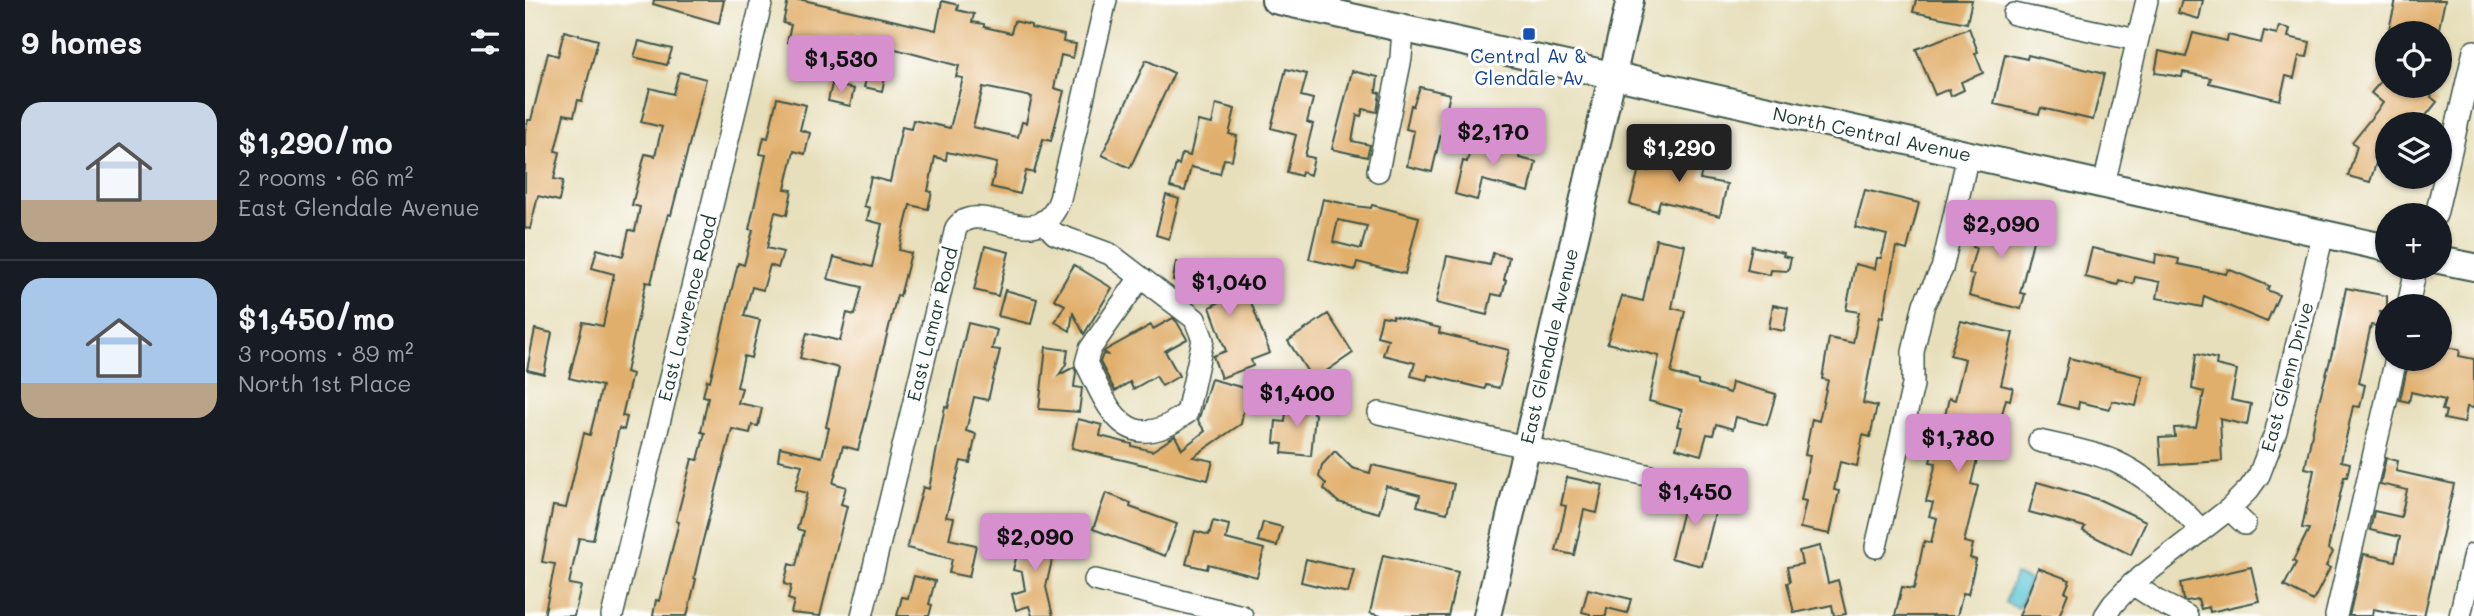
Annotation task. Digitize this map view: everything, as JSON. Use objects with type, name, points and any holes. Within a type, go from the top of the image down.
[{"type":"main road","name":"North Central Avenue","points":[[1275,0],[2375,245]]},
{"type":"main road","name":"East Glendale Avenue","points":[[1487,616],[1630,0]]},
{"type":"main road","points":[[2452,263],[2474,267]]},
{"type":"street","name":"East Lawrence Road","points":[[612,616],[762,0]]},
{"type":"street","points":[[1106,0],[1060,199],[1054,212],[1043,221],[1055,234],[1109,254],[1195,319],[1203,340],[1187,413],[1164,427],[1142,432],[1127,428],[1115,417],[1086,363],[1090,349],[1140,278]]},
{"type":"street","points":[[2104,184],[2147,0]]},
{"type":"street","points":[[2014,14],[2137,40]]},
{"type":"street","points":[[1378,171],[1401,58],[1403,29]]},
{"type":"street","points":[[2439,203],[2474,51]]},
{"type":"street","points":[[1876,547],[1913,384],[1913,352],[1924,304],[1942,269],[1968,155]]},
{"type":"street","name":"East Lamar Road","points":[[862,616],[956,228],[963,220],[973,216],[1021,226],[1043,221]]},
{"type":"street","name":"East Glenn Drive","points":[[2105,616],[2132,584],[2229,509],[2259,475],[2276,431],[2323,234]]},
{"type":"street","points":[[2336,616],[2393,371]]},
{"type":"street","points":[[1379,413],[1668,480]]},
{"type":"street","points":[[2039,441],[2113,461],[2148,480],[2200,529]]},
{"type":"street","points":[[2229,509],[2245,524]]},
{"type":"street","points":[[2459,616],[2471,582],[2474,554]]},
{"type":"street","points":[[1095,580],[1242,616]]},
{"type":"street","points":[[2132,584],[2187,616]]},
{"type":"water","points":[[2015,574],[2030,580],[2019,608],[2005,603]]},
{"type":"building","points":[[654,0],[724,0],[719,23],[653,4]]},
{"type":"building","points":[[788,0],[803,0],[936,30],[942,1],[958,5],[957,10],[974,14],[972,22],[984,24],[984,27],[1011,33],[1014,21],[1031,25],[1031,28],[1064,35],[1063,42],[1076,44],[1073,58],[1061,55],[1054,88],[1064,91],[1051,141],[1043,139],[1034,173],[1026,171],[1020,194],[991,187],[997,163],[947,152],[946,160],[935,157],[928,191],[932,192],[928,209],[910,205],[899,250],[911,253],[900,296],[897,295],[858,450],[843,446],[833,483],[846,487],[841,504],[847,506],[820,616],[791,613],[794,601],[788,599],[791,586],[784,584],[789,564],[796,566],[804,531],[797,529],[807,493],[795,490],[802,465],[778,460],[780,447],[822,457],[839,368],[800,358],[807,333],[840,341],[847,313],[855,315],[862,287],[828,279],[834,257],[872,267],[882,224],[867,220],[870,208],[864,206],[871,177],[890,182],[902,127],[911,129],[913,120],[950,128],[963,78],[956,77],[959,66],[884,46],[885,41],[856,34],[851,57],[787,42],[791,25],[783,23]],"holes":[[[983,87],[1032,97],[1026,123],[1022,122],[1018,137],[973,127]]]},
{"type":"building","points":[[1916,0],[1972,0],[1967,23],[1913,12]]},
{"type":"building","points":[[2182,0],[2203,0],[2199,19],[2178,13]]},
{"type":"building","points":[[2396,0],[2445,0],[2441,21],[2391,21]]},
{"type":"building","points":[[2279,26],[2290,29],[2288,37],[2310,42],[2307,57],[2299,56],[2294,78],[2286,76],[2280,100],[2209,83],[2211,78],[2183,72],[2182,77],[2155,73],[2159,51],[2186,57],[2193,33],[2227,41],[2228,35],[2261,43],[2264,31],[2277,34]]},
{"type":"building","points":[[1969,28],[1983,73],[1961,82],[1964,90],[1951,96],[1949,89],[1935,95],[1916,49]]},
{"type":"building","points":[[564,31],[598,40],[582,101],[578,100],[574,116],[564,114],[555,151],[560,152],[554,179],[563,181],[559,201],[538,196],[530,229],[525,228],[525,132],[528,120],[531,120],[548,53],[558,56]]},
{"type":"building","points":[[639,41],[672,49],[667,65],[634,57]]},
{"type":"building","points":[[2005,54],[2027,59],[2028,55],[2104,74],[2093,120],[2041,108],[2039,114],[1994,104]]},
{"type":"building","points":[[1146,60],[1174,73],[1130,168],[1102,155]]},
{"type":"building","points":[[1286,69],[1307,74],[1301,96],[1313,99],[1307,122],[1313,124],[1305,156],[1314,158],[1310,175],[1302,172],[1301,176],[1287,172],[1296,135],[1271,128]]},
{"type":"building","points":[[1352,71],[1378,77],[1376,92],[1380,93],[1377,112],[1363,109],[1361,116],[1357,115],[1352,141],[1370,145],[1367,157],[1332,149]]},
{"type":"building","points":[[679,72],[706,79],[651,283],[646,282],[626,372],[632,374],[622,416],[627,417],[624,430],[619,428],[593,540],[579,538],[569,584],[581,586],[574,616],[544,616],[555,564],[542,562],[553,506],[566,508],[584,433],[590,435],[602,386],[569,378],[583,322],[603,326],[614,274],[592,268],[597,249],[623,256],[629,230],[635,231],[640,207],[632,205],[645,154],[655,156],[662,127],[641,122],[650,88],[673,94]]},
{"type":"building","points":[[868,73],[885,77],[882,91],[864,87]]},
{"type":"building","points":[[832,84],[854,89],[850,106],[828,101]]},
{"type":"building","points":[[1420,87],[1450,94],[1432,172],[1407,166],[1414,131],[1406,129],[1411,105],[1413,106]]},
{"type":"building","points":[[777,98],[806,105],[800,130],[810,133],[805,154],[794,151],[785,189],[792,190],[787,215],[775,212],[767,248],[783,252],[778,268],[770,265],[763,290],[752,287],[744,316],[760,320],[751,358],[744,356],[737,387],[742,388],[738,403],[762,408],[758,426],[752,425],[750,433],[732,429],[702,544],[687,616],[653,616],[679,522],[676,521],[692,459],[698,460],[705,433],[701,432],[708,397],[703,396],[707,380],[710,381],[738,263],[744,265],[753,230],[749,229],[766,155],[760,154],[764,137],[768,138]]},
{"type":"building","points":[[2377,98],[2432,98],[2437,102],[2429,112],[2376,112],[2383,103]]},
{"type":"building","points":[[1216,104],[1235,109],[1229,134],[1237,136],[1232,160],[1224,159],[1220,174],[1191,167],[1185,191],[1170,187],[1176,164],[1179,165],[1182,154],[1190,156],[1198,121],[1212,124]]},
{"type":"building","points":[[2375,113],[2375,166],[2370,182],[2348,176],[2357,146],[2352,142]]},
{"type":"building","points":[[1475,129],[1492,134],[1490,144],[1520,151],[1519,158],[1536,162],[1529,192],[1482,180],[1477,200],[1455,194]]},
{"type":"building","points":[[1680,144],[1707,151],[1700,179],[1727,184],[1720,216],[1660,201],[1657,211],[1630,204],[1639,169],[1648,171],[1650,160],[1675,166]]},
{"type":"building","points":[[1865,190],[1919,203],[1907,250],[1896,247],[1883,317],[1880,316],[1863,403],[1877,406],[1870,437],[1863,435],[1857,466],[1840,462],[1834,490],[1839,491],[1830,534],[1800,528],[1806,501],[1801,500],[1810,456],[1805,455],[1812,419],[1819,421],[1828,380],[1822,379],[1829,338],[1853,343],[1859,312],[1846,310],[1855,264],[1875,269],[1887,235],[1855,227]]},
{"type":"building","points":[[1166,195],[1179,199],[1169,239],[1156,235]]},
{"type":"building","points":[[1323,199],[1371,208],[1372,205],[1419,217],[1405,274],[1357,262],[1355,270],[1309,259]],"holes":[[[1338,220],[1367,226],[1361,249],[1333,242]]]},
{"type":"building","points":[[1987,213],[2037,225],[2020,293],[2025,294],[2021,309],[1969,296],[1974,275],[1969,274],[1976,248],[1973,247],[1977,230],[1982,231]]},
{"type":"building","points":[[1656,239],[1685,245],[1672,308],[1685,311],[1671,373],[1730,393],[1732,382],[1776,394],[1767,425],[1736,417],[1733,429],[1716,424],[1713,435],[1707,434],[1701,455],[1676,448],[1682,427],[1677,426],[1682,410],[1649,401],[1659,356],[1607,343],[1622,296],[1643,301]]},
{"type":"building","points":[[985,246],[1009,252],[998,296],[974,290]]},
{"type":"building","points":[[1752,246],[1784,253],[1783,256],[1791,258],[1788,271],[1771,270],[1770,275],[1747,270]]},
{"type":"building","points":[[2092,248],[2155,263],[2156,254],[2179,259],[2178,264],[2226,274],[2228,269],[2269,286],[2267,290],[2279,295],[2267,322],[2204,296],[2202,307],[2157,298],[2160,282],[2135,277],[2133,284],[2119,280],[2118,285],[2085,277]]},
{"type":"building","points":[[1493,253],[1509,257],[1502,296],[1492,294],[1487,315],[1436,303],[1447,256],[1490,265]]},
{"type":"building","points":[[1176,262],[1228,273],[1230,278],[1243,281],[1270,353],[1251,360],[1253,366],[1221,378],[1213,356],[1226,351],[1210,307],[1231,296],[1173,280]]},
{"type":"building","points":[[1074,265],[1112,288],[1084,334],[1073,313],[1070,331],[1055,322],[1065,305],[1054,299]]},
{"type":"building","points":[[2346,288],[2377,294],[2375,326],[2371,325],[2358,383],[2365,385],[2360,407],[2353,406],[2341,461],[2350,463],[2347,477],[2344,477],[2328,549],[2333,552],[2326,566],[2330,568],[2313,601],[2284,586],[2309,529],[2302,528],[2314,470],[2305,468],[2318,405],[2334,349]]},
{"type":"building","points":[[1005,290],[1037,299],[1031,324],[998,316]]},
{"type":"building","points":[[1773,305],[1788,308],[1784,331],[1769,328]]},
{"type":"building","points":[[1328,314],[1353,353],[1313,380],[1288,341]]},
{"type":"building","points":[[1382,316],[1393,316],[1440,328],[1439,333],[1509,350],[1499,388],[1486,385],[1485,389],[1428,375],[1427,380],[1411,376],[1415,363],[1383,355],[1388,339],[1377,336]]},
{"type":"building","points":[[1173,318],[1187,339],[1165,351],[1179,376],[1162,386],[1156,376],[1133,389],[1130,382],[1115,391],[1100,362],[1103,354],[1109,355],[1104,352],[1151,325],[1153,329]]},
{"type":"building","points":[[1961,321],[2013,333],[2001,385],[2013,388],[2010,400],[2006,399],[2000,422],[1977,417],[1970,444],[1980,447],[1971,484],[1978,486],[1964,542],[1973,544],[1970,558],[1976,560],[1968,594],[1963,593],[1957,616],[1895,616],[1902,587],[1914,589],[1924,541],[1931,543],[1937,518],[1929,516],[1933,503],[1926,501],[1936,463],[1930,462],[1939,428],[1942,429],[1949,398],[1955,400],[1965,359],[1950,355]]},
{"type":"building","points":[[968,323],[997,330],[992,349],[1000,350],[988,400],[974,397],[966,431],[976,434],[970,463],[961,461],[946,517],[954,518],[949,539],[976,545],[969,577],[949,573],[952,559],[907,548],[923,487],[929,489],[945,407],[948,408]]},
{"type":"building","points":[[535,329],[552,333],[544,374],[527,370]]},
{"type":"building","points":[[1046,347],[1068,350],[1066,364],[1059,375],[1074,367],[1074,387],[1082,388],[1079,412],[1039,409]]},
{"type":"building","points":[[2452,348],[2460,350],[2459,356],[2474,359],[2474,408],[2467,407],[2464,423],[2444,419],[2446,411],[2442,410],[2445,400],[2411,392],[2409,402],[2400,400],[2406,371],[2452,371]]},
{"type":"building","points":[[2196,354],[2217,359],[2216,365],[2237,370],[2231,400],[2251,404],[2247,425],[2220,419],[2222,461],[2161,465],[2159,438],[2175,437],[2174,428],[2196,427],[2204,392],[2192,389]]},
{"type":"building","points":[[2069,358],[2143,376],[2136,406],[2112,401],[2110,409],[2079,402],[2078,409],[2058,404]]},
{"type":"building","points":[[1211,379],[1255,391],[1252,402],[1245,401],[1241,424],[1193,457],[1213,461],[1208,480],[1072,448],[1078,419],[1102,425],[1100,436],[1132,446],[1152,451],[1175,436],[1182,449],[1205,431],[1198,421]]},
{"type":"building","points":[[1292,398],[1314,400],[1311,456],[1282,453],[1283,444],[1274,443],[1276,421],[1285,422],[1286,411],[1291,412]]},
{"type":"building","points":[[1335,451],[1352,468],[1370,473],[1372,465],[1454,484],[1447,513],[1417,506],[1420,495],[1386,486],[1379,513],[1338,502],[1324,489],[1326,484],[1319,477],[1322,465]]},
{"type":"building","points":[[2386,458],[2398,461],[2396,471],[2454,484],[2424,616],[2408,616],[2373,609],[2372,616],[2349,616],[2364,554],[2395,561],[2400,537],[2370,530],[2374,511],[2401,517],[2407,490],[2380,484]]},
{"type":"building","points":[[1567,477],[1603,485],[1597,513],[1584,510],[1574,555],[1556,551],[1566,506],[1561,505]]},
{"type":"building","points":[[2037,482],[2100,500],[2146,521],[2131,555],[2083,531],[2085,527],[2029,512]]},
{"type":"building","points":[[1688,490],[1719,497],[1702,566],[1671,558]]},
{"type":"building","points":[[1106,493],[1131,503],[1130,507],[1177,524],[1165,556],[1093,529]]},
{"type":"building","points":[[1213,521],[1229,525],[1226,539],[1264,549],[1257,577],[1208,564],[1207,569],[1186,564],[1195,531],[1209,535]]},
{"type":"building","points":[[1263,522],[1282,527],[1277,546],[1258,541]]},
{"type":"building","points":[[1029,531],[1057,537],[1046,587],[1053,616],[1032,616],[1029,606],[1016,610],[1012,594],[1025,590],[1022,572],[1013,570],[1021,539],[1027,540]]},
{"type":"building","points":[[1820,546],[1828,583],[1838,580],[1846,614],[1834,616],[1832,605],[1794,613],[1787,583],[1790,582],[1787,567],[1802,564],[1799,551]]},
{"type":"building","points":[[1383,555],[1458,572],[1448,616],[1381,616],[1370,613]]},
{"type":"building","points":[[1306,559],[1354,570],[1348,593],[1301,582]]},
{"type":"building","points":[[2251,567],[2259,601],[2210,612],[2209,607],[2201,609],[2198,599],[2183,600],[2180,583]]},
{"type":"building","points":[[2038,568],[2070,580],[2059,616],[2019,616]]},
{"type":"building","points":[[914,576],[935,581],[929,616],[897,616],[902,597],[908,598]]},
{"type":"building","points":[[1588,589],[1631,599],[1627,613],[1607,608],[1606,616],[1590,616],[1582,612]]},
{"type":"place","name":"Central Av & Glendale Av","points":[[1529,34]]}]
